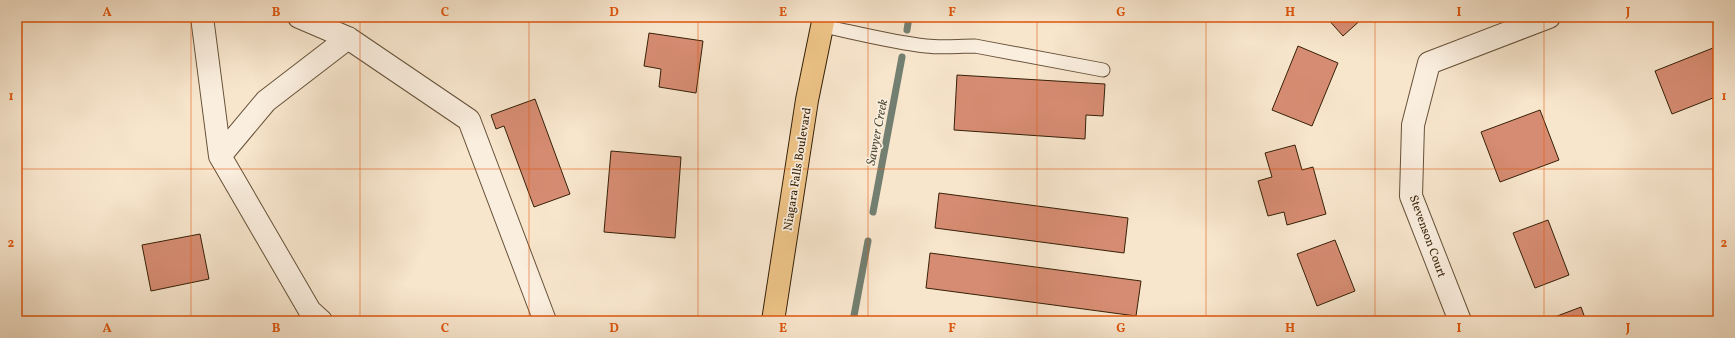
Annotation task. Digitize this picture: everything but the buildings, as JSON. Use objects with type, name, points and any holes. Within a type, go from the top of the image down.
[{"type":"main road","name":"Niagara Falls Boulevard","points":[[773,321],[807,100],[824,22]]},
{"type":"street","points":[[202,17],[220,156],[310,311],[321,321]]},
{"type":"street","points":[[299,17],[348,38],[469,120],[545,321]]},
{"type":"street","name":"Stevenson Court","points":[[1460,321],[1412,196],[1413,125],[1429,63],[1549,17]]},
{"type":"street","points":[[220,156],[266,101],[348,38]]},
{"type":"lane","points":[[824,22],[925,46],[944,48],[975,46],[1103,70]]},
{"type":"waterway","name":"Sawyer Creek","points":[[907,30],[909,17]]},
{"type":"waterway","name":"Sawyer Creek","points":[[873,212],[902,57]]},
{"type":"waterway","name":"Sawyer Creek","points":[[853,321],[868,241]]}]
